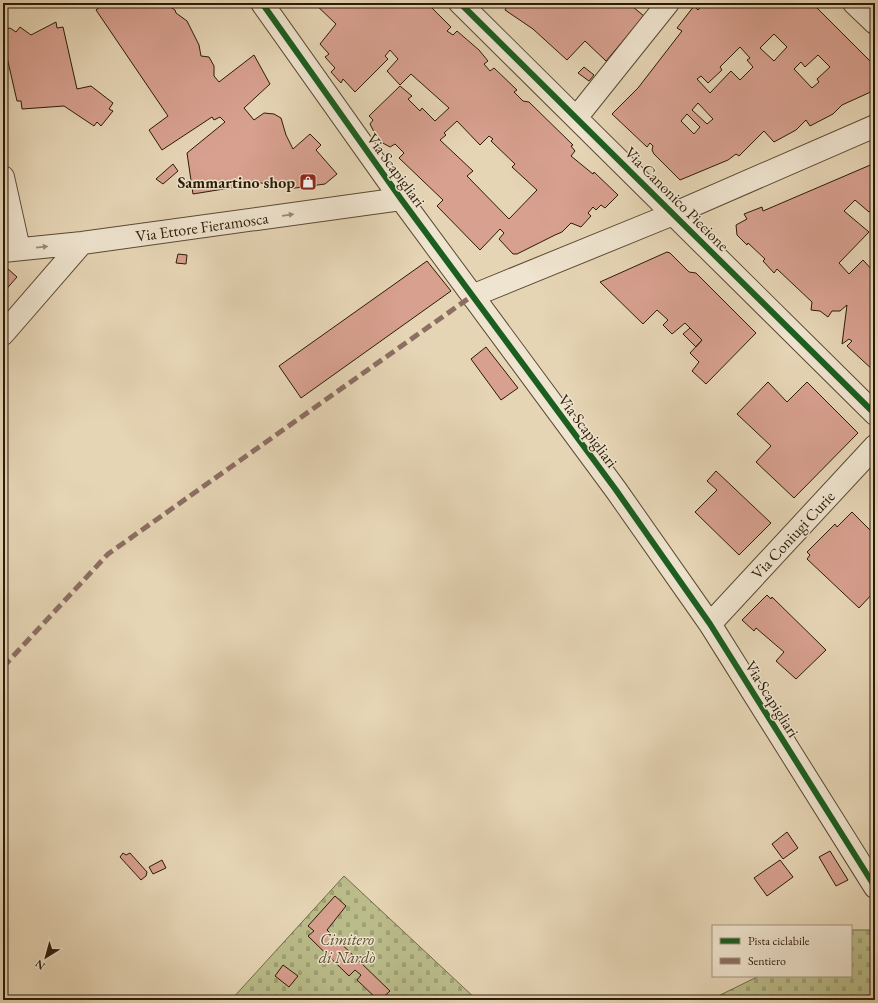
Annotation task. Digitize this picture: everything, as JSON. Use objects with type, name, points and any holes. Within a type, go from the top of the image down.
[{"type":"street","name":"Via Scapigliari","points":[[262,3],[400,199],[616,490],[710,624],[875,887]]},
{"type":"street","name":"Via Canonico Piccione","points":[[460,3],[875,414]]},
{"type":"street","points":[[576,118],[668,3]]},
{"type":"street","points":[[854,3],[875,23]]},
{"type":"street","points":[[472,296],[673,214],[875,126]]},
{"type":"street","points":[[3,177],[11,250]]},
{"type":"street","name":"Via Ettore Fieramosca","points":[[11,250],[82,243],[400,199]]},
{"type":"street","points":[[3,334],[82,243]]},
{"type":"street","name":"Via Coniugi Curie","points":[[710,624],[875,446]]},
{"type":"green space","name":"Cimitero di Nardò","points":[[344,876],[477,1000],[231,1000]]},
{"type":"green space","points":[[852,930],[875,930],[875,1000],[710,1000],[757,977],[852,977]]},
{"type":"building","points":[[98,3],[164,3],[175,10],[176,13],[187,21],[199,45],[201,56],[209,57],[214,66],[214,76],[219,82],[254,55],[270,84],[244,108],[254,120],[264,113],[274,114],[281,118],[286,135],[293,149],[310,134],[321,145],[316,150],[337,174],[325,184],[288,189],[281,181],[278,185],[261,183],[193,194],[187,153],[225,122],[220,117],[214,120],[212,117],[162,150],[149,130],[168,116],[96,10],[101,6]]},
{"type":"building","points":[[314,3],[427,3],[451,27],[447,31],[453,35],[457,31],[479,50],[488,61],[484,64],[490,71],[494,68],[517,90],[514,92],[523,101],[529,102],[573,145],[571,146],[575,151],[571,156],[593,174],[594,172],[618,195],[605,208],[601,205],[596,210],[593,207],[588,213],[591,216],[581,227],[571,223],[562,232],[517,254],[513,254],[499,239],[504,233],[500,229],[480,250],[437,206],[443,200],[399,158],[404,153],[395,144],[390,147],[381,142],[370,124],[373,120],[369,116],[400,86],[412,96],[408,99],[420,111],[422,108],[435,121],[449,108],[411,74],[400,85],[387,71],[398,59],[390,50],[385,56],[388,59],[355,92],[343,79],[341,83],[331,72],[335,68],[325,57],[329,54],[320,44],[336,24]],"holes":[[[457,121],[480,145],[489,136],[493,139],[491,141],[515,164],[512,167],[537,190],[509,219],[467,176],[473,171],[440,140],[446,135],[444,133]]]},
{"type":"building","points":[[507,3],[628,3],[644,16],[606,61],[585,41],[567,60],[533,29],[505,10],[508,4]]},
{"type":"building","points":[[704,3],[812,3],[875,66],[875,90],[842,105],[833,114],[810,126],[806,120],[796,130],[774,142],[764,131],[739,156],[736,154],[728,160],[680,180],[654,154],[652,150],[653,146],[650,143],[647,147],[612,114],[638,88],[682,31],[677,28],[694,6],[698,10]],"holes":[[[774,34],[787,47],[774,61],[760,48]],[[740,47],[750,58],[747,60],[753,67],[740,80],[731,71],[710,93],[697,79],[701,76],[708,83],[722,70],[720,67]],[[818,55],[830,67],[817,79],[819,82],[812,88],[794,69],[801,62],[805,67]],[[698,103],[713,119],[707,124],[692,110]],[[687,114],[700,127],[694,134],[681,121]]]},
{"type":"building","points":[[56,22],[57,28],[63,27],[77,89],[91,86],[113,103],[109,109],[113,111],[101,126],[97,122],[94,126],[64,106],[22,109],[21,101],[17,101],[3,40],[5,29],[10,28],[16,32],[20,27],[31,35]]},
{"type":"building","points":[[584,67],[594,75],[589,81],[578,73]]},
{"type":"building","points":[[875,163],[875,209],[869,212],[855,200],[844,211],[869,232],[839,263],[849,274],[863,260],[875,273],[875,372],[847,346],[852,341],[849,339],[842,344],[847,305],[840,311],[832,311],[828,317],[820,311],[811,310],[812,302],[777,269],[774,273],[763,261],[765,259],[737,235],[736,225],[747,219],[744,214],[762,207],[763,211]]},
{"type":"building","points":[[173,164],[178,171],[163,184],[156,179]]},
{"type":"building","points":[[667,252],[670,253],[689,272],[696,273],[756,333],[706,384],[692,371],[699,362],[690,353],[702,340],[685,323],[672,334],[663,325],[668,320],[657,310],[643,324],[600,282]]},
{"type":"building","points":[[178,254],[187,255],[186,264],[176,263]]},
{"type":"building","points":[[427,261],[451,291],[301,398],[279,366]]},
{"type":"building","points":[[3,268],[7,268],[17,277],[3,293]]},
{"type":"building","points":[[690,328],[702,340],[696,347],[683,334]]},
{"type":"building","points":[[486,347],[518,388],[501,400],[471,359]]},
{"type":"building","points":[[768,382],[787,402],[807,382],[858,433],[794,498],[756,462],[771,446],[737,414]]},
{"type":"building","points":[[716,471],[771,523],[739,555],[695,512],[717,490],[707,481]]},
{"type":"building","points":[[852,512],[875,535],[875,591],[859,608],[807,559],[810,555],[807,552],[835,524],[837,527]]},
{"type":"building","points":[[767,595],[771,599],[772,597],[826,650],[796,679],[776,661],[784,652],[756,628],[754,631],[742,620]]},
{"type":"building","points":[[787,832],[798,848],[783,859],[772,844]]},
{"type":"building","points":[[830,851],[848,880],[836,886],[819,857]]},
{"type":"building","points":[[123,853],[126,855],[130,853],[147,872],[146,876],[141,880],[120,857]]},
{"type":"building","points":[[162,860],[166,868],[153,874],[149,867]]},
{"type":"building","points":[[780,860],[793,877],[767,896],[754,878]]},
{"type":"building","points":[[335,896],[346,906],[327,930],[390,991],[380,1000],[378,1000],[357,980],[361,975],[355,970],[349,976],[308,936],[314,931],[308,926]]},
{"type":"building","points":[[283,965],[298,976],[289,987],[275,976]]},
{"type":"marked path","points":[[3,667],[108,554],[472,296]]},
{"type":"cycle path","points":[[262,3],[401,199],[616,490],[710,624],[875,887]]},
{"type":"cycle path","points":[[460,3],[875,414]]},
{"type":"place","name":"Sammartino shop","points":[[308,182]]}]
